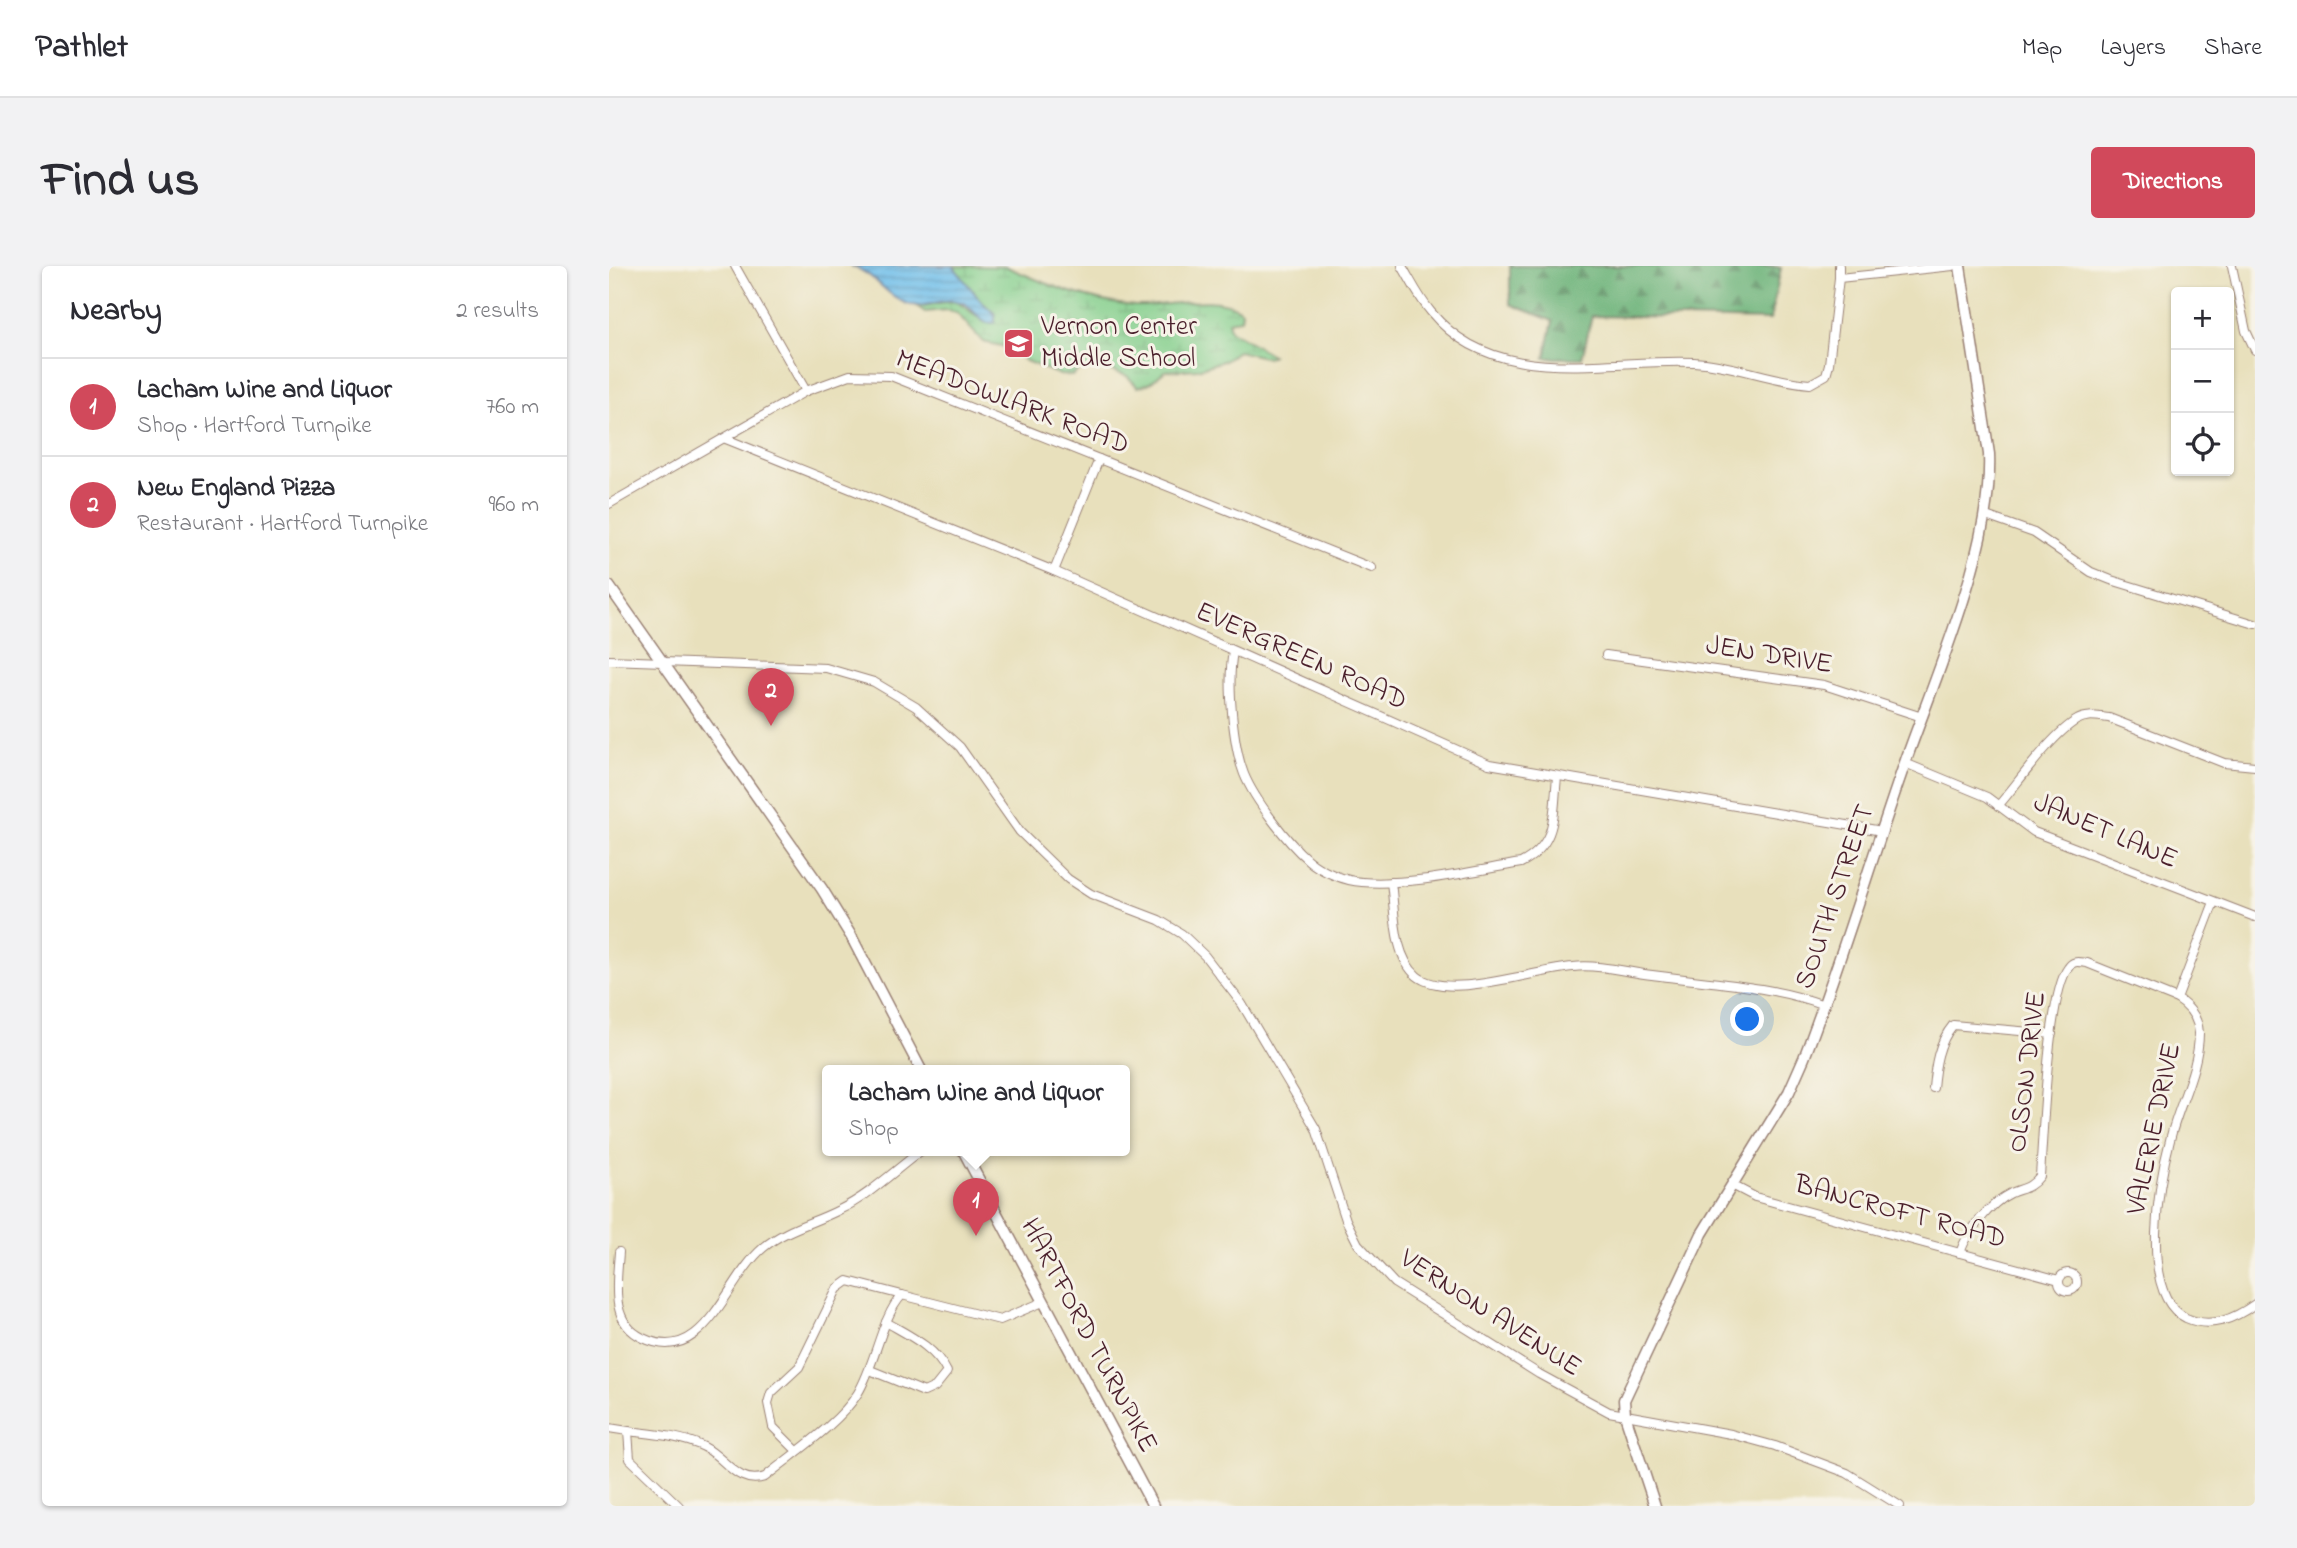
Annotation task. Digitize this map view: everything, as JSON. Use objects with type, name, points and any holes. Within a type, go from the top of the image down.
[{"type":"street","points":[[735,266],[806,391]]},
{"type":"street","points":[[1402,266],[1429,310],[1454,334],[1488,352],[1522,364],[1696,362],[1810,384],[1826,375],[1829,364],[1839,266]]},
{"type":"street","points":[[1839,278],[1953,266]]},
{"type":"street","name":"SOUTH STREET","points":[[1655,1506],[1625,1415],[1624,1400],[1702,1234],[1789,1092],[1824,1005],[1954,625],[1986,516],[1990,479],[1989,454],[1960,266]]},
{"type":"street","points":[[2232,266],[2246,331],[2255,350]]},
{"type":"street","name":"MEADOWLARK ROAD","points":[[609,504],[806,391],[850,375],[891,376],[1372,568]]},
{"type":"street","name":"EVERGREEN ROAD","points":[[726,439],[1054,571],[1489,764],[1882,831]]},
{"type":"street","points":[[1054,571],[1099,459]]},
{"type":"street","points":[[1986,516],[2034,533],[2091,572],[2255,624]]},
{"type":"street","points":[[609,586],[660,663],[822,889],[861,955],[918,1065]]},
{"type":"street","points":[[1233,652],[1232,689],[1239,755],[1245,775],[1266,809],[1308,860],[1360,883],[1391,882],[1521,863],[1538,855],[1548,841],[1557,777]]},
{"type":"street","name":"JEN DRIVE","points":[[1606,655],[1824,685],[1922,717]]},
{"type":"street","name":"VERNON AVENUE","points":[[609,660],[826,668],[874,682],[916,707],[960,747],[1020,832],[1068,879],[1091,894],[1159,920],[1182,934],[1205,956],[1242,1004],[1297,1093],[1316,1129],[1346,1220],[1373,1264],[1394,1283],[1582,1399],[1625,1415],[1731,1434],[1775,1446],[1847,1473],[1900,1506]]},
{"type":"street","points":[[1998,806],[2063,731],[2078,719],[2092,716],[2109,718],[2224,763],[2255,766]]},
{"type":"street","name":"JANET LANE","points":[[1905,763],[1968,787],[2034,832],[2255,917]]},
{"type":"street","points":[[1391,882],[1400,947],[1406,965],[1419,978],[1433,984],[1467,985],[1575,966],[1771,991],[1824,1005]]},
{"type":"street","points":[[2177,999],[2214,902]]},
{"type":"street","name":"OLSON DRIVE","points":[[1960,1253],[1989,1210],[2010,1194],[2029,1188],[2040,1176],[2052,1034],[2063,975],[2076,961],[2087,962],[2177,999]]},
{"type":"street","name":"VALERIE DRIVE","points":[[2177,999],[2188,1006],[2196,1018],[2198,1048],[2170,1137],[2155,1248],[2160,1278],[2166,1297],[2180,1315],[2199,1324],[2216,1323],[2236,1316],[2255,1304]]},
{"type":"street","points":[[1933,1088],[1935,1066],[1945,1034],[1954,1025],[2052,1034]]},
{"type":"street","points":[[619,1252],[618,1310],[625,1326],[641,1337],[662,1345],[683,1344],[700,1330],[761,1249],[782,1235],[853,1202],[914,1156]]},
{"type":"street","name":"HARTFORD TURNPIKE","points":[[966,1156],[1153,1506]]},
{"type":"street","name":"BANCROFT ROAD","points":[[1732,1185],[1755,1197],[2059,1280]]},
{"type":"street","points":[[796,1450],[773,1427],[768,1403],[771,1393],[799,1367],[837,1289],[848,1281],[999,1320],[1043,1302]]},
{"type":"street","points":[[609,1428],[681,1440],[704,1447],[736,1473],[756,1480],[765,1477],[856,1396],[870,1370],[892,1305],[902,1295]]},
{"type":"street","points":[[870,1370],[924,1392],[935,1387],[947,1372],[942,1362],[926,1345],[886,1322]]},
{"type":"street","points":[[628,1432],[630,1460],[679,1506]]},
{"type":"green space","points":[[953,266],[1007,267],[1069,292],[1118,304],[1147,306],[1205,301],[1231,305],[1242,311],[1241,319],[1228,321],[1230,330],[1272,355],[1268,358],[1238,351],[1226,360],[1197,369],[1165,371],[1150,383],[1138,387],[1127,376],[1104,368],[1079,370],[1072,376],[1060,375],[1026,361],[1002,346],[983,342],[957,313],[947,310],[925,312],[918,307],[955,302],[986,323],[995,314]]},
{"type":"green space","points":[[1510,266],[1781,268],[1770,320],[1592,316],[1582,358],[1545,358],[1553,321],[1510,304]]},
{"type":"water","points":[[851,266],[953,266],[995,314],[995,323],[986,323],[968,306],[957,301],[920,305],[905,303],[867,273]]},
{"type":"place","name":"Vernon Center Middle School","points":[[1018,343]]},
{"type":"place","name":"New England Pizza","points":[[771,726]]},
{"type":"place","name":"Lacham Wine and Liquor","points":[[976,1236]]}]
